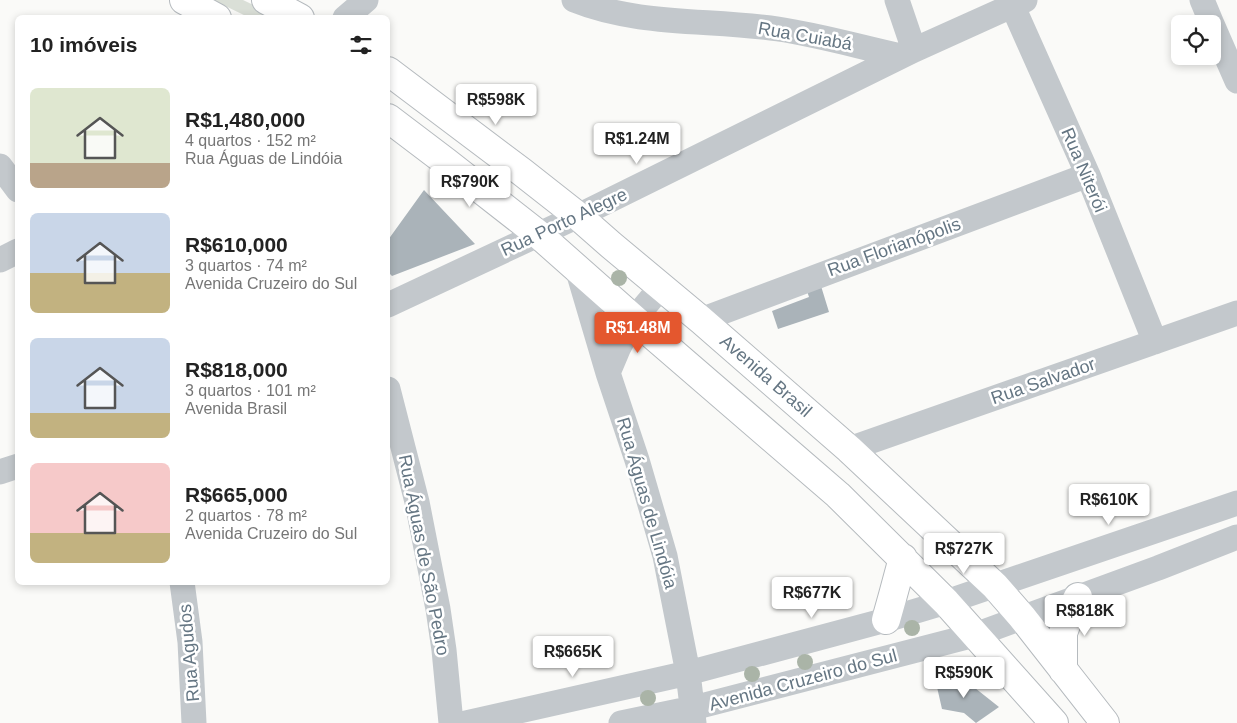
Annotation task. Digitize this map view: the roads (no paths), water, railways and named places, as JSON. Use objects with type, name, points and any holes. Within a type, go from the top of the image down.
[{"type":"main road","points":[[184,0],[212,15]]},
{"type":"main road","points":[[266,0],[294,15]]},
{"type":"main road","name":"Avenida Brasil","points":[[390,73],[578,216],[849,449],[995,586],[1022,617],[1104,723]]},
{"type":"main road","points":[[390,120],[538,234],[826,485],[946,602],[1054,723]]},
{"type":"main road","points":[[886,620],[903,558]]},
{"type":"main road","points":[[1063,670],[1063,633],[1078,597]]},
{"type":"street","points":[[348,15],[366,0]]},
{"type":"street","name":"Rua Cuiabá","points":[[574,0],[582,4],[637,17],[778,29],[908,53]]},
{"type":"street","points":[[896,0],[908,53],[1016,2]]},
{"type":"street","points":[[1202,0],[1208,15]]},
{"type":"street","name":"Rua Niterói","points":[[1016,2],[1155,342]]},
{"type":"street","points":[[1221,45],[1237,81]]},
{"type":"street","name":"Rua Porto Alegre","points":[[390,304],[578,216],[908,53]]},
{"type":"street","points":[[0,166],[15,186]]},
{"type":"street","name":"Rua Florianópolis","points":[[701,320],[1088,175]]},
{"type":"street","points":[[0,260],[15,252]]},
{"type":"street","name":"Rua Águas de Lindóia","points":[[577,268],[608,374],[637,460],[666,556],[688,673],[693,716]]},
{"type":"street","points":[[608,374],[619,346],[634,319],[661,287]]},
{"type":"street","name":"Rua Salvador","points":[[849,449],[1237,313]]},
{"type":"street","name":"Rua Águas de São Pedro","points":[[390,397],[418,502],[438,609],[451,723]]},
{"type":"street","points":[[0,472],[15,467]]},
{"type":"street","name":"Avenida Cruzeiro do Sul","points":[[466,723],[688,673],[886,620],[995,586],[1237,503]]},
{"type":"street","name":"Avenida Cruzeiro do Sul","points":[[621,723],[693,716],[975,635],[1237,538]]},
{"type":"street","name":"Rua Agudos","points":[[182,585],[190,642],[194,723]]}]
